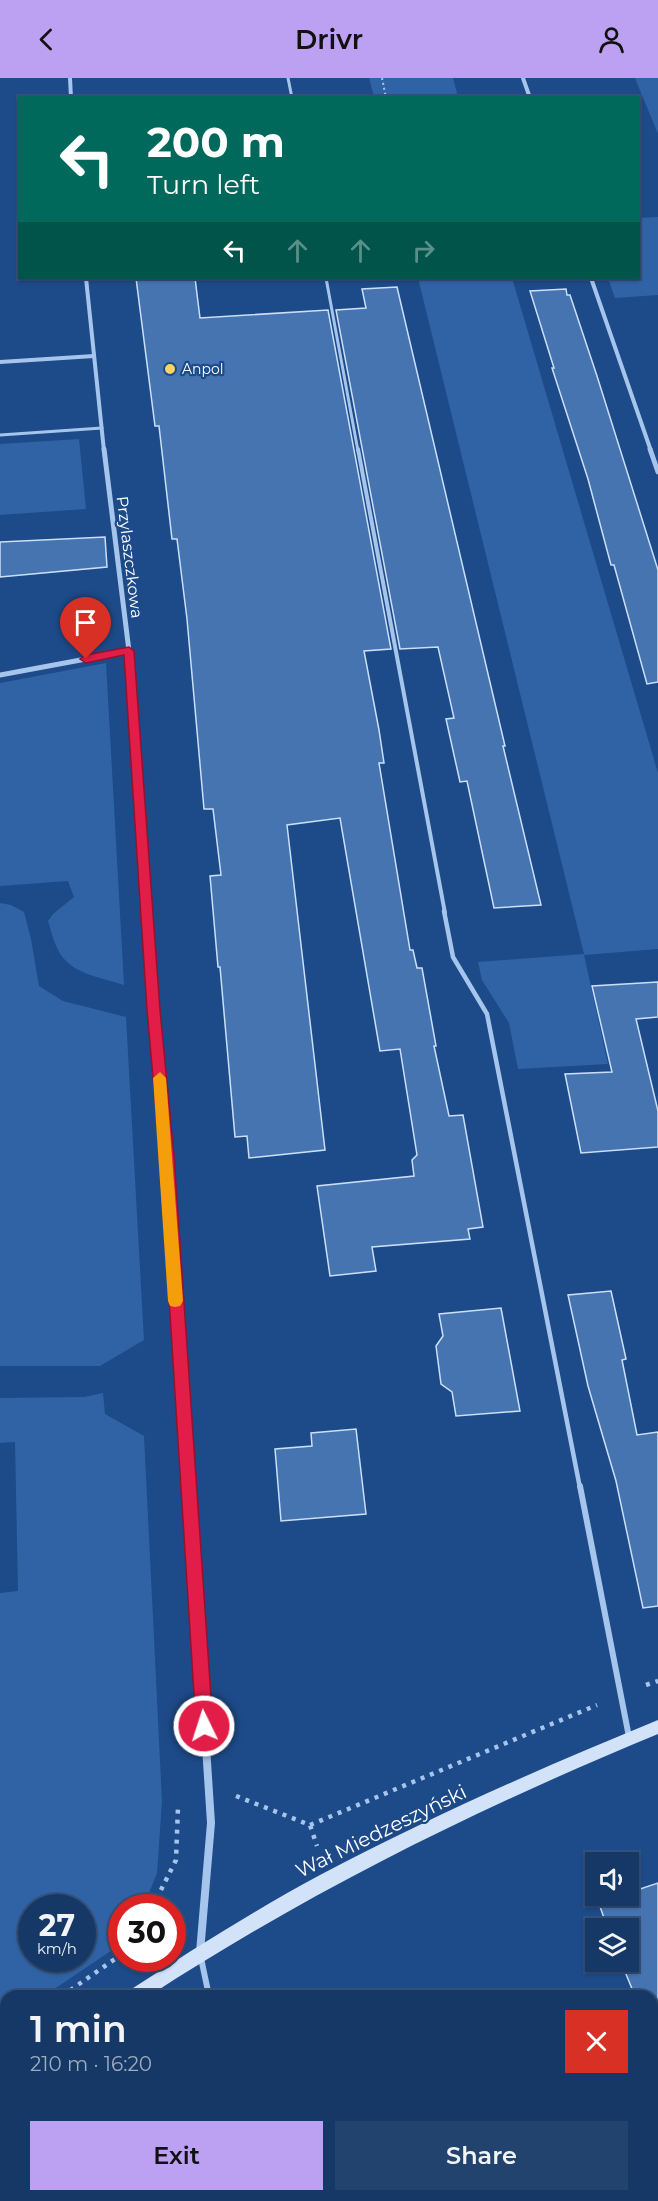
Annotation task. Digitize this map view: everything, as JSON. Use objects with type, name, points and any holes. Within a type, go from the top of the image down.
[{"type":"main road","name":"Wał Miedzeszyński","points":[[144,1990],[200,1953],[398,1842],[658,1727]]},
{"type":"street","points":[[70,78],[71,96]]},
{"type":"street","points":[[523,78],[529,96]]},
{"type":"street","name":"Przylaszczkowa","points":[[86,279],[129,651],[154,1010],[167,1156],[211,1823],[200,1953]]},
{"type":"street","points":[[591,279],[658,472]]},
{"type":"street","points":[[0,362],[94,356]]},
{"type":"street","points":[[0,675],[129,651]]},
{"type":"lane","points":[[288,78],[292,96]]},
{"type":"lane","points":[[326,279],[453,957],[488,1014],[629,1738]]},
{"type":"lane","points":[[0,435],[102,428]]},
{"type":"lane","points":[[200,1953],[207,1990]]},
{"type":"path","points":[[382,78],[386,96]]},
{"type":"path","points":[[227,1792],[310,1825],[658,1680]]},
{"type":"path","points":[[159,1894],[176,1860],[178,1807]]},
{"type":"path","points":[[310,1825],[317,1846]]},
{"type":"path","points":[[71,1990],[108,1964]]},
{"type":"shaded area","points":[[369,78],[453,78],[458,96],[374,96]]},
{"type":"shaded area","points":[[635,78],[658,78],[658,134]]},
{"type":"shaded area","points":[[658,217],[658,295],[615,298],[608,279],[640,279],[640,218]]},
{"type":"shaded area","points":[[418,279],[512,279],[658,773],[658,949],[584,955],[608,1064],[518,1069],[509,1023],[482,980],[478,962],[584,954]]},
{"type":"shaded area","points":[[79,439],[86,509],[0,515],[0,444]]},
{"type":"shaded area","points":[[106,663],[124,985],[78,970],[60,953],[48,921],[74,897],[68,881],[0,886],[0,683]]},
{"type":"shaded area","points":[[0,903],[11,905],[24,912],[39,986],[63,1001],[126,1017],[144,1340],[100,1366],[0,1366]]},
{"type":"shaded area","points":[[103,1393],[105,1414],[144,1436],[162,1801],[157,1873],[149,1894],[108,1894],[108,1953],[96,1961],[96,1894],[18,1894],[18,1972],[80,1972],[53,1990],[0,1990],[0,1593],[18,1591],[15,1442],[0,1443],[0,1398],[84,1397]]},
{"type":"building","points":[[136,279],[195,279],[200,318],[328,310],[391,649],[364,651],[379,730],[384,763],[379,763],[410,950],[413,950],[417,968],[422,968],[436,1046],[434,1046],[449,1116],[463,1115],[483,1227],[468,1229],[470,1239],[372,1247],[376,1271],[330,1276],[317,1186],[414,1176],[412,1160],[417,1155],[400,1049],[380,1051],[340,818],[287,825],[325,1150],[249,1158],[247,1136],[235,1137],[210,876],[221,875],[213,809],[204,809],[187,619],[177,539],[172,539],[159,426],[155,426]]},
{"type":"building","points":[[397,287],[541,905],[494,908],[467,781],[460,782],[446,719],[454,718],[438,647],[400,649],[336,310],[366,308],[362,289]]},
{"type":"building","points":[[566,289],[597,376],[658,570],[658,682],[647,684],[614,565],[611,565],[588,479],[530,291]]},
{"type":"building","points":[[105,537],[107,567],[0,577],[0,542]]},
{"type":"building","points":[[658,982],[658,1017],[636,1019],[658,1111],[658,1147],[581,1153],[565,1074],[612,1072],[592,986]]},
{"type":"building","points":[[611,1291],[626,1359],[622,1360],[637,1435],[658,1432],[658,1606],[643,1608],[616,1481],[588,1386],[568,1295]]},
{"type":"building","points":[[501,1308],[520,1411],[456,1416],[452,1392],[441,1384],[436,1346],[443,1336],[439,1314]]},
{"type":"building","points":[[356,1429],[366,1514],[281,1521],[275,1449],[312,1446],[311,1433]]},
{"type":"building","points":[[658,1883],[658,1990],[633,1990],[625,1972],[639,1972],[639,1918],[604,1918],[600,1906],[639,1906],[639,1889]]},
{"type":"slow traffic","points":[[160,1078],[175,1301]]},
{"type":"place","name":"Anpol","points":[[170,369]]},
{"type":"route","points":[[86,659],[129,651],[154,1010],[167,1156],[204,1726]]}]
